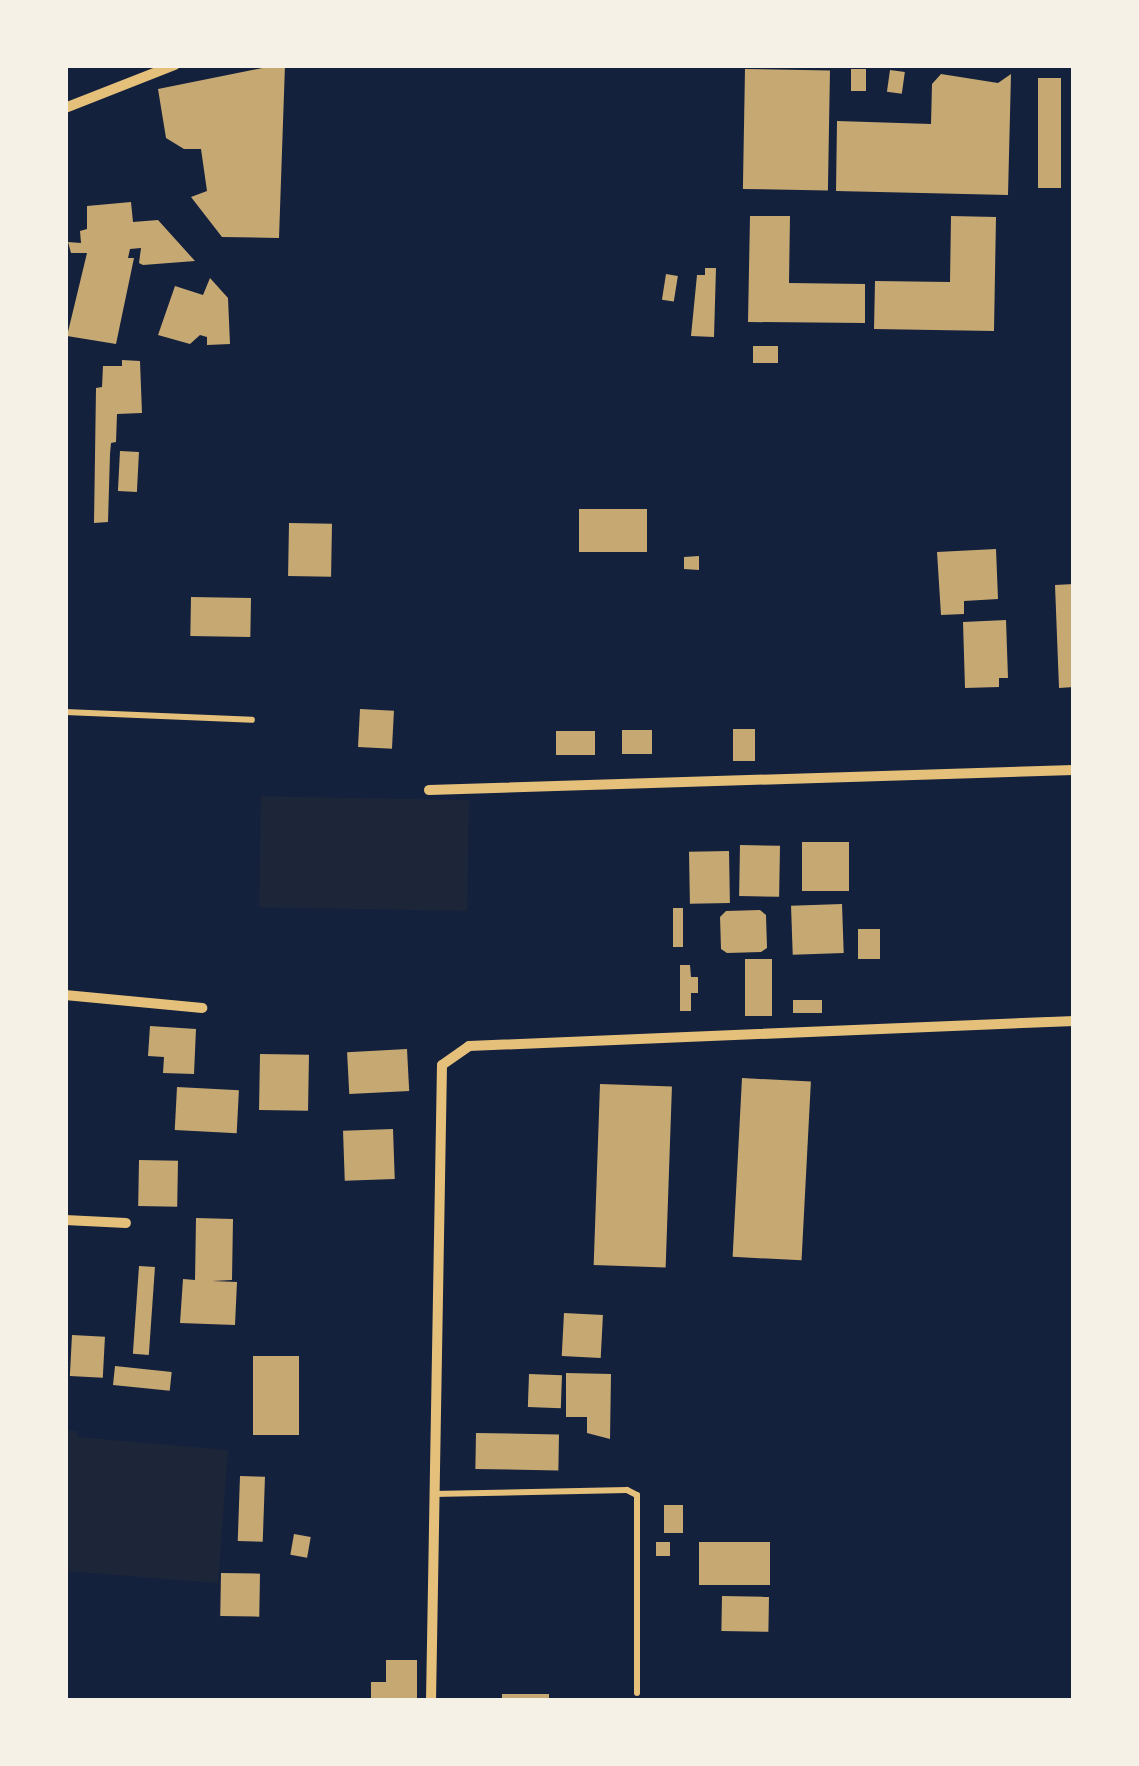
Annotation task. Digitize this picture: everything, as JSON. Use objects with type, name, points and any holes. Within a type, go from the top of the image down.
[{"type":"street","points":[[65,108],[175,65]]},
{"type":"street","points":[[429,790],[1074,770]]},
{"type":"street","points":[[65,995],[202,1008]]},
{"type":"street","points":[[431,1701],[442,1065],[470,1046],[1074,1021]]},
{"type":"street","points":[[65,1220],[126,1223]]},
{"type":"lane","points":[[65,712],[252,720]]},
{"type":"lane","points":[[432,1494],[627,1490],[637,1496],[636,1694]]},
{"type":"shaded area","points":[[261,796],[469,800],[467,911],[259,907]]},
{"type":"shaded area","points":[[65,1430],[77,1431],[77,1437],[228,1450],[218,1583],[65,1571]]},
{"type":"building","points":[[285,65],[279,238],[222,237],[191,197],[207,191],[201,149],[184,149],[166,138],[158,89]]},
{"type":"building","points":[[745,69],[830,70],[828,190],[743,189]]},
{"type":"building","points":[[851,69],[866,69],[866,91],[851,91]]},
{"type":"building","points":[[890,70],[905,72],[902,94],[887,92]]},
{"type":"building","points":[[941,74],[998,83],[1011,74],[1008,195],[836,191],[837,121],[931,124],[932,84]]},
{"type":"building","points":[[1038,78],[1061,78],[1061,188],[1038,188]]},
{"type":"building","points":[[131,202],[133,222],[158,220],[195,261],[143,265],[139,263],[141,248],[130,249],[128,258],[134,258],[116,344],[67,336],[87,253],[71,253],[68,242],[81,243],[80,231],[87,229],[87,206]]},
{"type":"building","points":[[750,216],[790,216],[789,283],[865,284],[865,323],[748,322]]},
{"type":"building","points":[[951,216],[996,217],[994,331],[874,329],[875,281],[950,282]]},
{"type":"building","points":[[705,268],[716,268],[714,337],[691,336],[697,275],[705,275]]},
{"type":"building","points":[[666,274],[678,276],[674,302],[662,300]]},
{"type":"building","points":[[210,278],[228,298],[230,344],[207,345],[207,337],[200,335],[190,344],[158,335],[175,286],[203,295]]},
{"type":"building","points":[[753,346],[778,346],[778,363],[753,363]]},
{"type":"building","points":[[122,360],[140,361],[142,413],[117,414],[116,442],[111,443],[110,454],[108,522],[94,523],[96,388],[102,387],[103,366],[122,366]]},
{"type":"building","points":[[120,451],[139,452],[137,492],[118,491]]},
{"type":"building","points":[[579,509],[647,509],[647,552],[579,552]]},
{"type":"building","points":[[289,523],[332,524],[331,577],[288,576]]},
{"type":"building","points":[[996,549],[998,599],[964,601],[964,614],[941,615],[937,552]]},
{"type":"building","points":[[699,556],[699,570],[684,569],[684,557]]},
{"type":"building","points":[[1074,584],[1074,687],[1059,688],[1055,585]]},
{"type":"building","points":[[191,597],[251,598],[250,637],[190,636]]},
{"type":"building","points":[[1006,620],[1008,678],[999,678],[999,687],[965,688],[963,622]]},
{"type":"building","points":[[360,709],[394,711],[392,749],[358,747]]},
{"type":"building","points":[[733,729],[755,729],[755,761],[733,761]]},
{"type":"building","points":[[622,730],[652,730],[652,754],[622,754]]},
{"type":"building","points":[[556,731],[595,731],[595,755],[556,755]]},
{"type":"building","points":[[802,842],[849,842],[849,891],[802,891]]},
{"type":"building","points":[[740,845],[780,846],[779,897],[739,896]]},
{"type":"building","points":[[729,851],[730,903],[690,904],[689,852]]},
{"type":"building","points":[[842,904],[844,953],[793,955],[791,906]]},
{"type":"building","points":[[673,908],[683,908],[683,947],[673,947]]},
{"type":"building","points":[[760,910],[766,915],[767,948],[761,952],[727,953],[721,949],[720,917],[726,911]]},
{"type":"building","points":[[858,929],[880,929],[880,959],[858,959]]},
{"type":"building","points":[[745,959],[772,959],[772,1016],[745,1016]]},
{"type":"building","points":[[680,965],[690,965],[691,977],[698,977],[698,993],[691,993],[691,1011],[680,1011]]},
{"type":"building","points":[[793,1000],[822,1000],[822,1013],[793,1013]]},
{"type":"building","points":[[150,1026],[196,1029],[194,1074],[163,1073],[164,1057],[148,1056]]},
{"type":"building","points":[[407,1049],[409,1091],[349,1094],[347,1052]]},
{"type":"building","points":[[260,1054],[309,1055],[308,1111],[259,1110]]},
{"type":"building","points":[[742,1078],[811,1082],[802,1260],[733,1257]]},
{"type":"building","points":[[600,1084],[672,1087],[666,1267],[594,1265]]},
{"type":"building","points":[[177,1087],[239,1090],[237,1133],[175,1130]]},
{"type":"building","points":[[393,1129],[395,1179],[345,1181],[343,1131]]},
{"type":"building","points":[[139,1160],[178,1161],[177,1207],[138,1206]]},
{"type":"building","points":[[196,1218],[233,1219],[232,1280],[212,1281],[237,1282],[235,1325],[180,1323],[183,1279],[195,1280]]},
{"type":"building","points":[[139,1266],[155,1267],[149,1355],[133,1354]]},
{"type":"building","points":[[564,1313],[603,1315],[601,1358],[562,1356]]},
{"type":"building","points":[[72,1335],[105,1337],[103,1378],[70,1376]]},
{"type":"building","points":[[253,1356],[299,1356],[299,1435],[253,1435]]},
{"type":"building","points":[[115,1366],[172,1372],[170,1391],[113,1385]]},
{"type":"building","points":[[566,1373],[611,1374],[610,1439],[587,1433],[587,1417],[566,1417]]},
{"type":"building","points":[[529,1374],[562,1375],[561,1408],[528,1407]]},
{"type":"building","points":[[476,1433],[559,1434],[558,1470],[475,1469]]},
{"type":"building","points":[[240,1476],[265,1477],[263,1542],[238,1541]]},
{"type":"building","points":[[664,1505],[683,1505],[683,1533],[664,1533]]},
{"type":"building","points":[[294,1534],[311,1537],[307,1558],[290,1555]]},
{"type":"building","points":[[656,1542],[670,1542],[670,1556],[656,1556]]},
{"type":"building","points":[[699,1542],[770,1542],[770,1585],[699,1585]]},
{"type":"building","points":[[221,1573],[260,1574],[259,1617],[220,1616]]},
{"type":"building","points":[[722,1596],[769,1597],[768,1632],[721,1631]]},
{"type":"building","points":[[386,1660],[417,1660],[417,1701],[371,1701],[371,1682],[386,1682]]},
{"type":"building","points":[[502,1694],[549,1694],[549,1701],[502,1701]]}]
